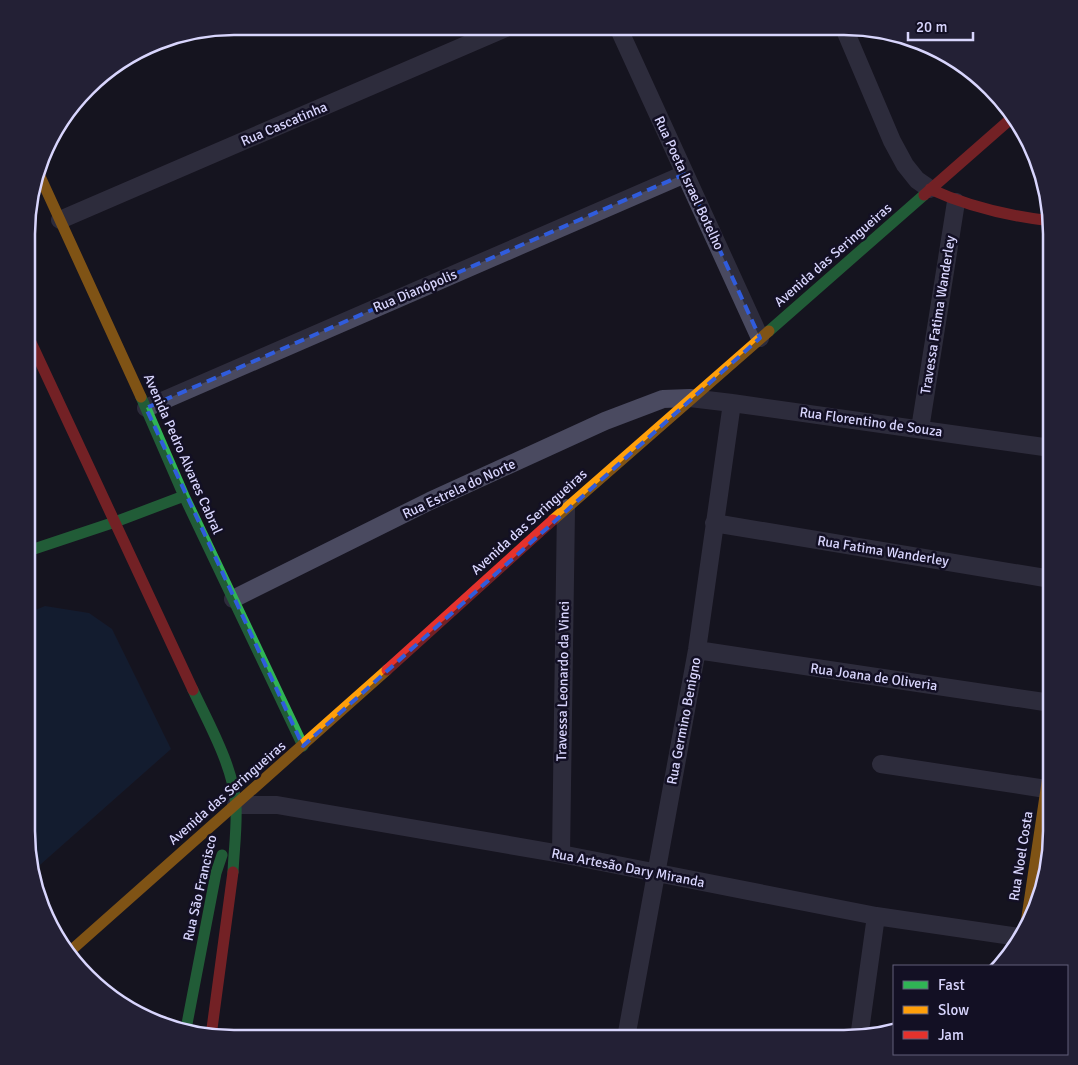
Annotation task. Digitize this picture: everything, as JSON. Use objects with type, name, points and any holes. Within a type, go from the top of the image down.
[{"type":"street","name":"Rua Cascatinha","points":[[60,220],[489,35]]},
{"type":"street","name":"Rua Poeta Israel Botelho","points":[[622,35],[760,338]]},
{"type":"street","points":[[847,35],[892,141],[905,165],[917,180],[956,202],[1010,217],[1043,220]]},
{"type":"street","name":"Avenida das Seringueiras","points":[[73,948],[303,746],[690,398],[1008,121]]},
{"type":"street","name":"Rua Dianópolis","points":[[146,408],[685,174]]},
{"type":"street","name":"Avenida Pedro Alvares Cabral","points":[[42,181],[184,496],[303,746]]},
{"type":"street","name":"Travessa Fatima Wanderley","points":[[920,429],[956,202]]},
{"type":"street","points":[[35,350],[219,745],[231,779],[236,805]]},
{"type":"street","name":"Rua Florentino de Souza","points":[[690,398],[1043,447]]},
{"type":"street","name":"Rua Estrela do Norte","points":[[233,599],[430,501],[605,421],[664,399],[690,398]]},
{"type":"street","name":"Rua Germino Benigno","points":[[627,1030],[697,650],[732,403]]},
{"type":"street","points":[[35,549],[115,522],[184,496]]},
{"type":"street","name":"Travessa Leonardo da Vinci","points":[[561,854],[566,508]]},
{"type":"street","name":"Rua Fatima Wanderley","points":[[714,523],[1043,577]]},
{"type":"street","name":"Rua Joana de Oliveria","points":[[697,650],[1043,702]]},
{"type":"street","points":[[881,764],[1043,790]]},
{"type":"street","name":"Rua Artesão Dary Miranda","points":[[236,805],[277,805],[561,854],[876,916],[1012,936]]},
{"type":"street","name":"Rua São Francisco","points":[[187,1024],[216,873],[236,805]]},
{"type":"street","name":"Rua São Francisco","points":[[212,1029],[233,876],[236,805]]},
{"type":"street","name":"Rua Noel Costa","points":[[1029,905],[1043,810]]},
{"type":"street","points":[[860,1030],[876,916]]},
{"type":"highlighted area","points":[[685,174],[760,338],[303,746],[146,408]]},
{"type":"water","points":[[45,606],[89,613],[112,629],[171,749],[38,866],[35,844],[35,610]]},
{"type":"traffic: fast","points":[[769,331],[924,195]]},
{"type":"traffic: fast","points":[[141,397],[184,496],[303,746]]},
{"type":"traffic: fast","points":[[35,549],[115,522],[184,496]]},
{"type":"traffic: fast","points":[[193,690],[220,746],[231,777],[236,806],[233,872]]},
{"type":"traffic: fast","points":[[187,1024],[216,873],[222,855]]},
{"type":"traffic: slow","points":[[42,181],[141,397]]},
{"type":"traffic: slow","points":[[553,520],[769,331]]},
{"type":"traffic: slow","points":[[73,948],[387,670]]},
{"type":"traffic: slow","points":[[1029,905],[1043,810]]},
{"type":"traffic: jam","points":[[924,195],[1008,121]]},
{"type":"traffic: jam","points":[[930,189],[959,201],[989,210],[1043,220]]},
{"type":"traffic: jam","points":[[35,351],[193,690]]},
{"type":"traffic: jam","points":[[387,670],[553,520]]},
{"type":"traffic: jam","points":[[212,1029],[233,872]]}]
